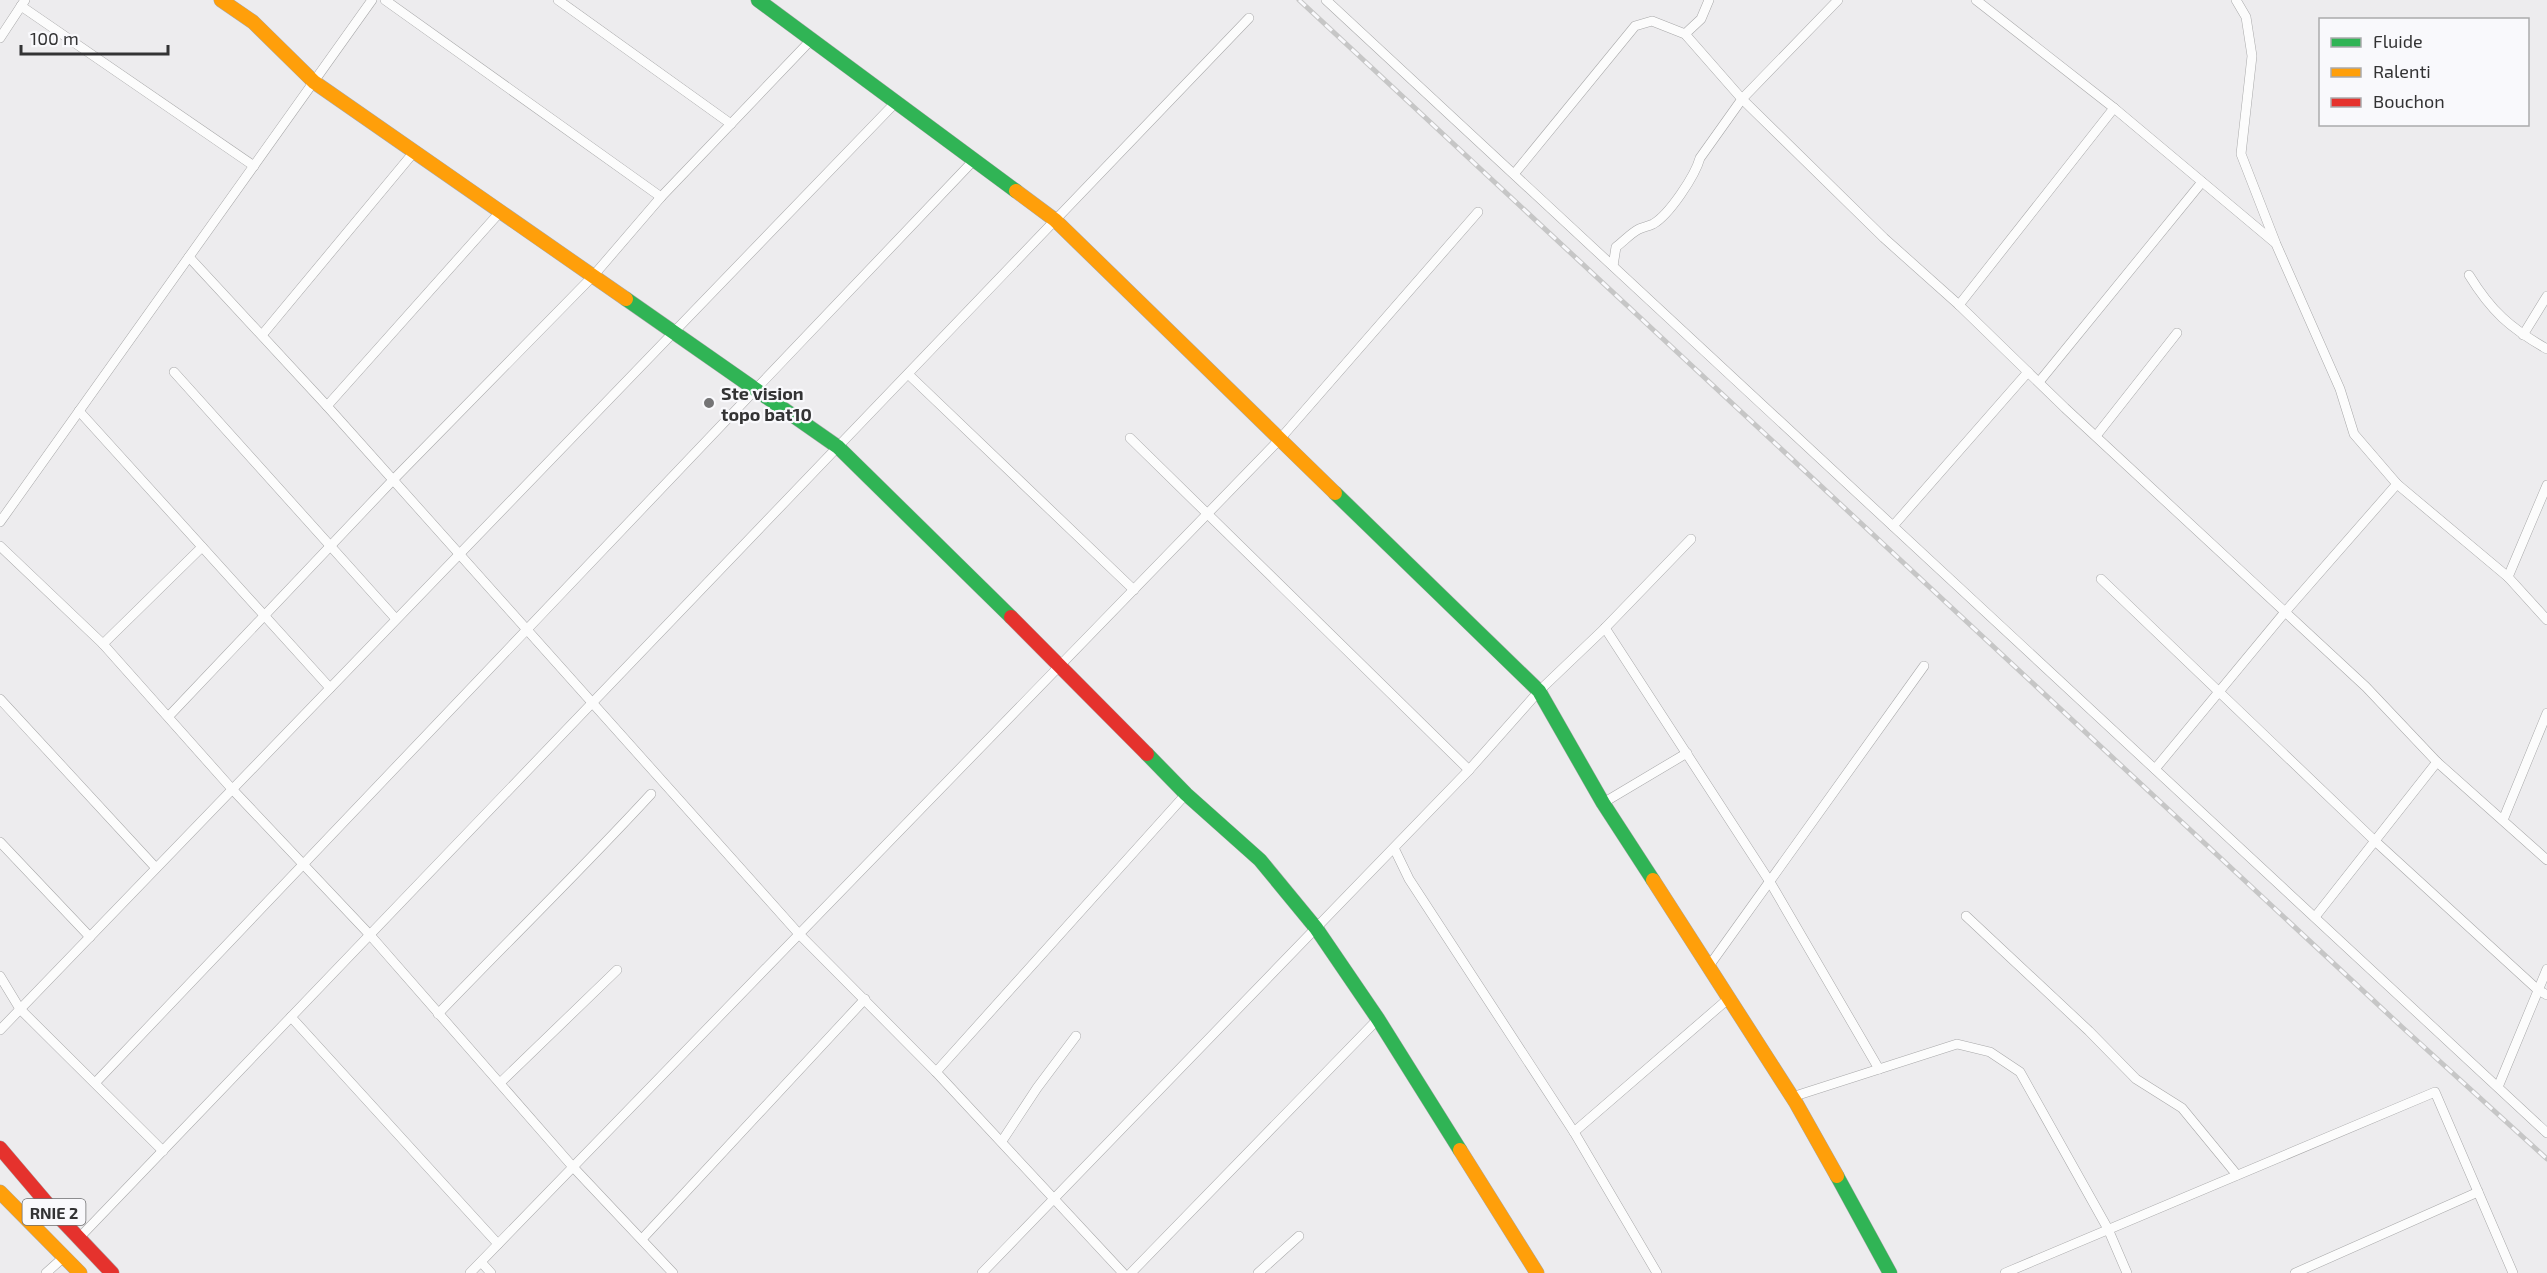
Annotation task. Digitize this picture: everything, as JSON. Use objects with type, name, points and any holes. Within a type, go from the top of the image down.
[{"type":"street","points":[[221,0],[253,22],[314,82],[838,447],[1060,665],[1186,794],[1260,860],[1316,928],[1378,1019],[1537,1273]]},
{"type":"street","points":[[0,522],[370,3],[359,0]]},
{"type":"street","points":[[385,0],[661,197]]},
{"type":"street","points":[[558,0],[731,124]]},
{"type":"street","points":[[758,0],[1056,220],[1539,691],[1603,803],[1792,1097],[1890,1273]]},
{"type":"street","points":[[1326,0],[2547,1133]]},
{"type":"street","points":[[1685,34],[1701,19],[1709,0]]},
{"type":"street","points":[[1613,266],[1616,247],[1637,230],[1653,224],[1671,208],[1696,169],[1700,158],[1742,99],[1839,0]]},
{"type":"street","points":[[1976,0],[2114,108],[2276,244]]},
{"type":"street","points":[[2236,0],[2246,17],[2252,56],[2241,154],[2276,244],[2340,389],[2354,434],[2397,484],[2508,577],[2547,620]]},
{"type":"street","points":[[0,38],[23,3],[254,166]]},
{"type":"street","points":[[80,1237],[1249,18]]},
{"type":"street","points":[[1514,174],[1635,26],[1652,21],[1685,34],[1742,99],[1884,238],[1959,305],[2366,687],[2437,762],[2547,860]]},
{"type":"street","points":[[169,716],[393,480],[594,275],[661,197],[811,40]]},
{"type":"street","points":[[0,1030],[896,102]]},
{"type":"street","points":[[1959,305],[2114,108]]},
{"type":"street","points":[[262,335],[414,152]]},
{"type":"street","points":[[96,1082],[975,160]]},
{"type":"street","points":[[2039,382],[2202,182]]},
{"type":"street","points":[[327,406],[500,212]]},
{"type":"street","points":[[470,1273],[1280,439],[1478,212]]},
{"type":"street","points":[[189,257],[528,629],[799,934],[1002,1141],[1123,1273]]},
{"type":"street","points":[[2469,275],[2486,303],[2523,335],[2547,349]]},
{"type":"street","points":[[2523,335],[2547,296]]},
{"type":"street","points":[[2096,436],[2177,333]]},
{"type":"street","points":[[174,372],[396,619]]},
{"type":"street","points":[[1893,526],[2028,372]]},
{"type":"street","points":[[908,374],[1134,590]]},
{"type":"street","points":[[79,411],[330,688]]},
{"type":"street","points":[[1130,438],[1469,770]]},
{"type":"street","points":[[2155,769],[2285,612],[2397,484]]},
{"type":"street","points":[[2508,577],[2547,485]]},
{"type":"street","points":[[982,1273],[1469,770],[1539,691],[1605,628],[1691,539]]},
{"type":"street","points":[[0,546],[104,644],[232,789],[370,935],[573,1167],[673,1273]]},
{"type":"street","points":[[104,644],[202,547]]},
{"type":"street","points":[[2101,579],[2375,841],[2543,992]]},
{"type":"street","points":[[1605,628],[1770,882],[1879,1069]]},
{"type":"street","points":[[1709,966],[1924,666]]},
{"type":"street","points":[[0,699],[156,868]]},
{"type":"street","points":[[2503,820],[2547,713]]},
{"type":"street","points":[[1603,803],[1687,753]]},
{"type":"street","points":[[2315,917],[2437,762]]},
{"type":"street","points":[[438,1014],[540,907],[580,871],[651,794]]},
{"type":"street","points":[[936,1072],[1186,794]]},
{"type":"street","points":[[0,842],[90,937]]},
{"type":"street","points":[[1394,848],[1409,879],[1574,1131],[1657,1273]]},
{"type":"street","points":[[1966,916],[2081,1023],[2136,1079],[2182,1108],[2237,1175]]},
{"type":"street","points":[[2498,1088],[2543,992],[2547,969]]},
{"type":"street","points":[[500,1083],[617,970]]},
{"type":"street","points":[[0,976],[20,1009],[96,1082],[162,1151]]},
{"type":"street","points":[[642,1239],[865,999]]},
{"type":"street","points":[[1574,1131],[1728,999]]},
{"type":"street","points":[[291,1017],[498,1244]]},
{"type":"street","points":[[1131,1273],[1378,1019]]},
{"type":"street","points":[[1002,1141],[1037,1088],[1076,1036]]},
{"type":"street","points":[[1792,1097],[1957,1044],[1990,1052],[2020,1072],[2108,1229],[2127,1273]]},
{"type":"street","points":[[2005,1273],[2435,1092],[2512,1273]]},
{"type":"street","name":"RNIE 2","points":[[0,1148],[5,1164],[80,1237],[112,1273]]},
{"type":"street","name":"RNIE 2","points":[[0,1192],[80,1273]]},
{"type":"street","points":[[2295,1273],[2478,1192]]},
{"type":"street","points":[[1258,1273],[1299,1236]]},
{"type":"street","points":[[46,1273],[65,1256]]},
{"type":"street","points":[[481,1262],[491,1273]]},
{"type":"street","points":[[2317,1263],[2322,1273]]},
{"type":"railway","points":[[1299,0],[2402,1027],[2547,1159]]},
{"type":"traffic: fast","points":[[758,0],[1016,191]]},
{"type":"traffic: fast","points":[[626,299],[838,447],[1011,617]]},
{"type":"traffic: fast","points":[[1335,493],[1539,691],[1603,803],[1653,880]]},
{"type":"traffic: fast","points":[[1147,754],[1186,794],[1260,860],[1316,928],[1378,1019],[1460,1150]]},
{"type":"traffic: fast","points":[[1837,1176],[1890,1273]]},
{"type":"traffic: slow","points":[[221,0],[253,22],[314,82],[626,299]]},
{"type":"traffic: slow","points":[[1016,191],[1055,220],[1335,493]]},
{"type":"traffic: slow","points":[[1653,880],[1796,1103],[1837,1176]]},
{"type":"traffic: slow","points":[[1460,1150],[1537,1273]]},
{"type":"traffic: slow","points":[[0,1192],[80,1273]]},
{"type":"traffic: jam","points":[[1011,617],[1147,754]]},
{"type":"traffic: jam","points":[[0,1148],[57,1215],[112,1273]]},
{"type":"place","name":"Ste vision topo bat10","points":[[709,403]]}]
